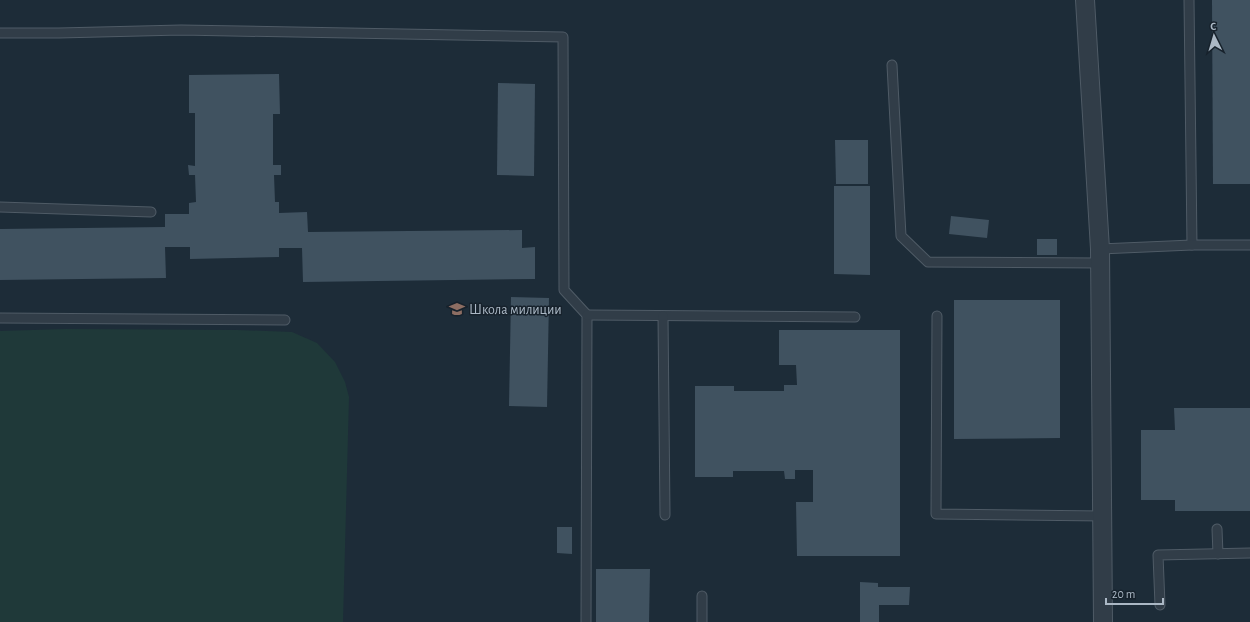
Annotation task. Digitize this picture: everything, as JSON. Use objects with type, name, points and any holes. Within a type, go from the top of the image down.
[{"type":"street","points":[[1085,0],[1100,256],[1103,622]]},
{"type":"lane","points":[[1189,0],[1192,245]]},
{"type":"lane","points":[[0,33],[181,30],[563,37],[564,290],[587,315],[586,622]]},
{"type":"lane","points":[[892,65],[901,236],[928,262],[1100,256],[1192,245],[1250,245]]},
{"type":"lane","points":[[0,207],[151,212]]},
{"type":"lane","points":[[587,315],[856,317]]},
{"type":"lane","points":[[662,316],[665,515]]},
{"type":"lane","points":[[937,316],[936,514],[1102,516]]},
{"type":"lane","points":[[0,318],[285,320]]},
{"type":"lane","points":[[1217,529],[1218,554]]},
{"type":"lane","points":[[1160,605],[1158,555],[1250,553]]},
{"type":"lane","points":[[702,596],[702,622]]},
{"type":"green space","points":[[66,329],[237,330],[292,332],[317,343],[335,362],[345,382],[349,397],[343,622],[0,622],[0,331]]},
{"type":"building","points":[[1212,0],[1250,0],[1250,184],[1213,184]]},
{"type":"building","points":[[279,74],[280,114],[273,114],[273,165],[281,165],[281,175],[274,175],[275,202],[279,202],[279,213],[307,212],[308,232],[522,230],[522,248],[535,247],[535,279],[303,282],[302,248],[279,248],[279,257],[190,259],[190,247],[165,247],[166,278],[0,280],[0,229],[165,227],[165,214],[189,214],[189,203],[196,202],[195,175],[189,175],[188,165],[195,166],[195,113],[189,113],[189,75]]},
{"type":"building","points":[[498,83],[535,84],[534,176],[497,175]]},
{"type":"building","points":[[835,140],[868,140],[868,184],[836,184]]},
{"type":"building","points":[[834,186],[870,186],[870,275],[834,274]]},
{"type":"building","points":[[951,216],[989,220],[987,238],[949,234]]},
{"type":"building","points":[[1037,239],[1057,239],[1057,255],[1037,255]]},
{"type":"building","points":[[511,297],[549,298],[547,407],[509,406]]},
{"type":"building","points":[[954,300],[1060,300],[1060,438],[954,439]]},
{"type":"building","points":[[779,330],[900,330],[900,556],[797,556],[796,502],[813,502],[813,470],[795,470],[795,479],[785,479],[784,471],[733,471],[733,477],[695,477],[695,386],[734,386],[734,391],[784,391],[784,385],[797,385],[796,365],[779,365]]},
{"type":"building","points":[[1174,408],[1250,408],[1250,511],[1175,511],[1175,500],[1141,500],[1141,430],[1175,430]]},
{"type":"building","points":[[557,527],[572,527],[572,554],[557,553]]},
{"type":"building","points":[[596,569],[650,569],[649,622],[596,622]]},
{"type":"building","points":[[860,582],[878,583],[878,587],[910,587],[909,605],[879,605],[879,622],[860,622]]},
{"type":"place","name":"Школа милиции","points":[[457,309]]}]
